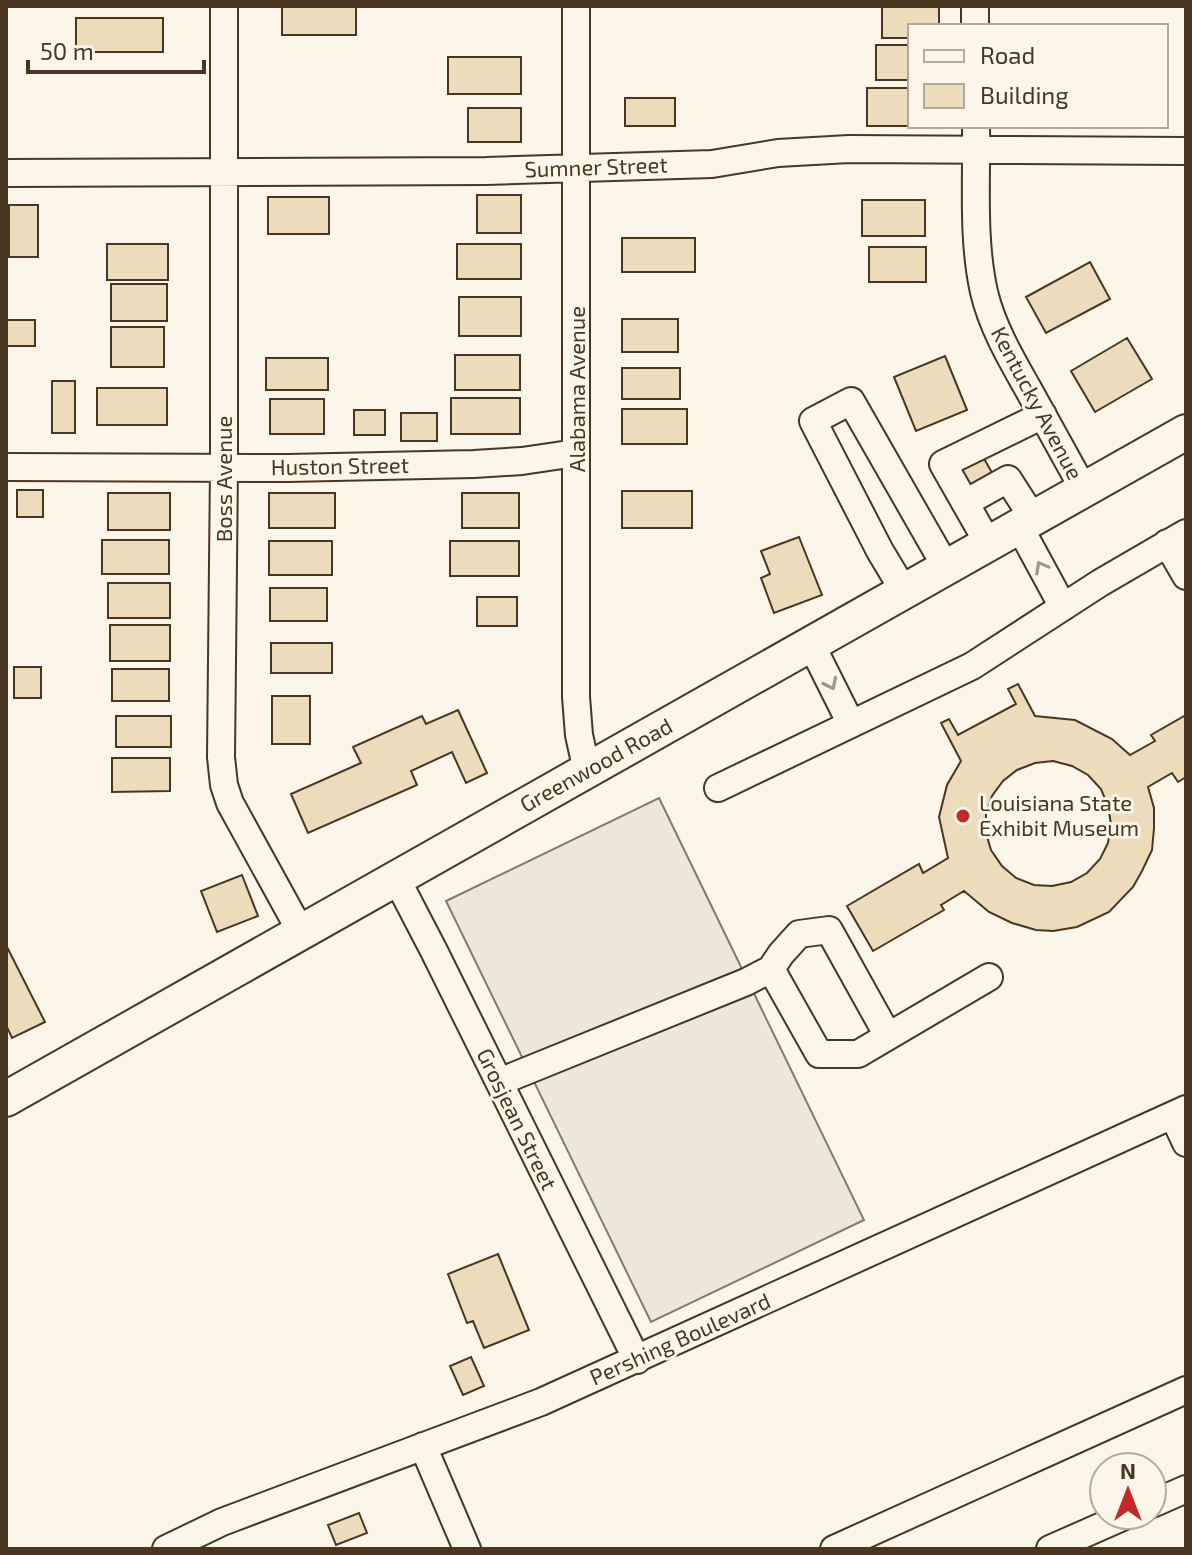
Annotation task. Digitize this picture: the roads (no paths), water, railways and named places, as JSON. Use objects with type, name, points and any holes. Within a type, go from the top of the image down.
[{"type":"main road","name":"Greenwood Road","points":[[6,1099],[1186,432]]},
{"type":"street","name":"Boss Avenue","points":[[224,6],[221,757],[224,785],[230,803],[301,932]]},
{"type":"street","name":"Alabama Avenue","points":[[576,6],[576,697],[579,735],[587,771]]},
{"type":"street","name":"Sumner Street","points":[[6,173],[486,171],[712,164],[778,153],[976,138],[1186,151]]},
{"type":"street","name":"Kentucky Avenue","points":[[976,138],[979,266],[993,321],[1084,490]]},
{"type":"street","points":[[904,591],[813,421],[851,401],[946,567]]},
{"type":"street","points":[[988,543],[943,464],[1043,415]]},
{"type":"street","points":[[988,442],[1008,479],[1063,607]]},
{"type":"street","name":"Huston Street","points":[[6,467],[474,464],[576,453]]},
{"type":"street","points":[[965,503],[1008,479]]},
{"type":"street","points":[[718,788],[972,666],[1177,538],[1186,576]]},
{"type":"street","points":[[811,644],[851,724]]},
{"type":"street","name":"Grosjean Street","points":[[396,878],[637,1360]]},
{"type":"street","points":[[499,1082],[746,982],[771,969],[799,934],[829,930],[888,1036]]},
{"type":"street","points":[[771,969],[819,1054],[858,1054],[989,977]]},
{"type":"street","points":[[1180,1112],[1186,1143]]},
{"type":"street","name":"Pershing Boulevard","points":[[166,1549],[222,1522],[541,1402],[1180,1112]]},
{"type":"street","points":[[834,1549],[1186,1390]]},
{"type":"street","points":[[423,1446],[467,1549]]},
{"type":"street","points":[[1050,1549],[1091,1531]]},
{"type":"place","name":"Louisiana State Exhibit Museum","points":[[963,816]]}]
